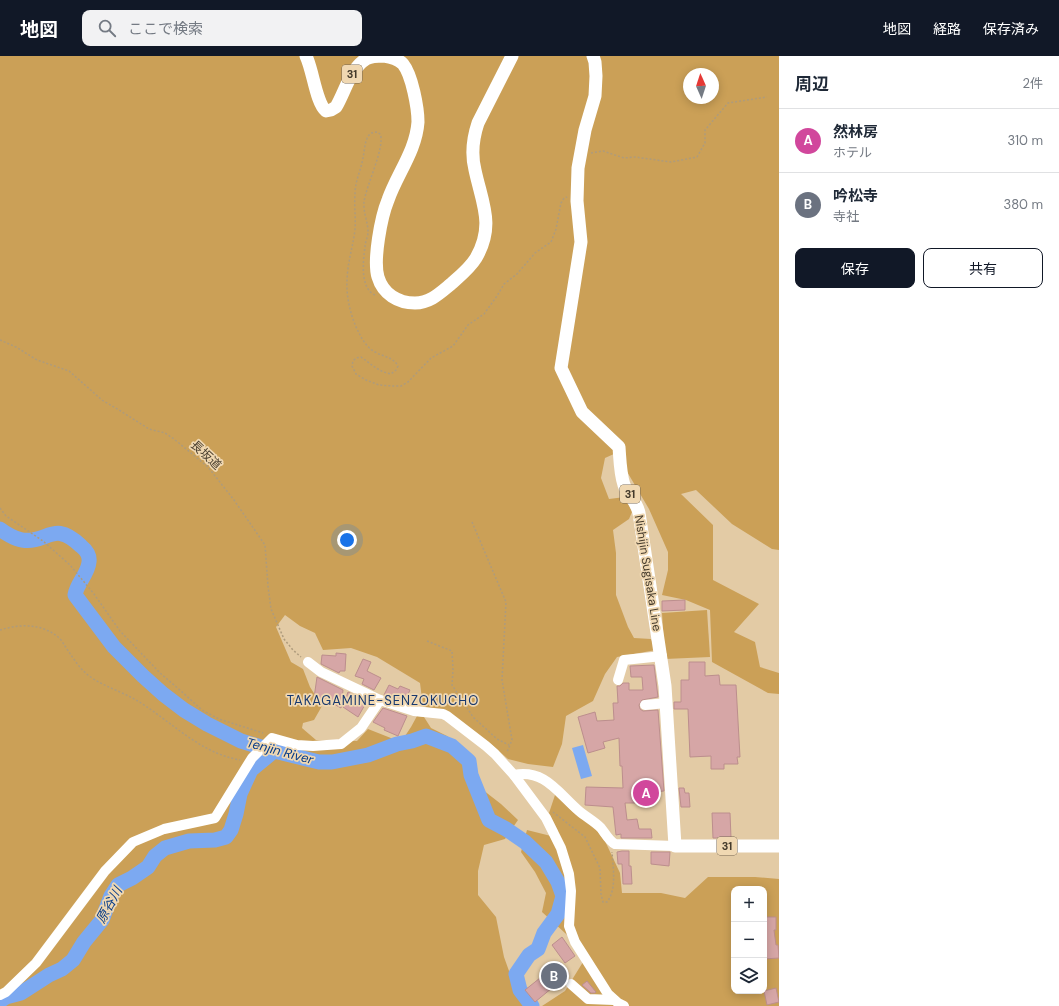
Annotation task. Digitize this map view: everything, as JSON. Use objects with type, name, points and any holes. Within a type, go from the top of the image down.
[{"type":"main road","name":"31","points":[[306,56],[314,76],[320,103],[326,111],[336,107],[353,74],[365,60],[378,56],[392,58],[402,64],[408,74],[417,109],[417,129],[410,155],[392,189],[384,211],[379,238],[377,267],[378,278],[383,287]]},
{"type":"main road","points":[[383,287],[394,299],[415,303],[422,302],[435,297],[465,272],[476,258],[486,229],[486,215],[473,159],[474,134],[478,123],[512,56]]},
{"type":"main road","name":"Nishijin Sugisaka Line","points":[[593,56],[596,76],[595,96],[585,130],[579,162],[577,201],[581,242],[561,368],[582,412],[618,447],[621,475],[625,486],[638,506],[662,656],[675,846]]},
{"type":"main road","name":"31","points":[[675,846],[779,846]]},
{"type":"street","points":[[618,680],[624,660],[662,656]]},
{"type":"street","points":[[308,662],[320,672],[380,700],[414,711],[443,714],[447,716],[486,746],[514,775],[546,818],[561,848],[569,874],[571,891],[569,926],[575,942],[600,984],[614,1000],[624,1006]]},
{"type":"street","points":[[3,994],[36,963],[105,871],[133,842],[164,829],[215,818],[251,760],[272,738],[297,745],[313,746],[341,744],[361,728],[380,700]]},
{"type":"street","points":[[645,705],[666,704]]},
{"type":"street","points":[[514,775],[528,774],[541,778],[551,784],[579,811],[600,827],[615,844],[675,846]]},
{"type":"street","points":[[571,984],[588,999],[614,1000]]},
{"type":"path","points":[[579,162],[589,153],[603,151],[624,158],[635,156],[671,162],[696,157],[705,143],[705,130],[728,103],[766,97]]},
{"type":"path","points":[[383,287],[380,293],[374,296],[368,288],[364,275],[365,246],[368,233],[364,203],[367,186],[378,156],[382,139],[380,134],[371,133],[367,137],[356,184],[356,216],[347,270],[347,289],[350,310],[357,330],[364,342],[374,352],[390,358],[395,361],[398,366],[392,374],[382,372],[361,357],[356,358],[353,361],[352,366],[356,374],[379,385],[401,386],[408,382],[431,358],[454,346],[468,325],[484,314],[504,284],[517,274],[535,253],[551,242],[556,229],[561,203],[564,198],[570,196],[577,201]]},
{"type":"path","name":"長坂道","points":[[0,340],[37,360],[69,371],[102,400],[149,429],[164,433],[174,439],[208,467],[234,500],[265,545],[271,609],[284,639],[293,650],[308,662]]},
{"type":"path","points":[[0,508],[6,516],[43,541],[70,565],[134,647],[160,673],[202,710],[219,719],[253,729],[272,738]]},
{"type":"path","points":[[472,522],[506,602],[502,680],[512,740],[503,764]]},
{"type":"path","points":[[0,630],[16,626],[32,626],[58,637],[79,666],[92,678],[136,700],[205,748],[229,758],[251,760]]},
{"type":"path","points":[[426,641],[452,651],[454,670],[452,685],[473,717],[496,739],[509,745]]},
{"type":"path","points":[[549,809],[585,837],[600,868],[601,894],[603,902],[607,902],[610,897],[613,880],[612,850],[615,844]]},
{"type":"shaded area","points":[[0,56],[779,56],[779,550],[772,549],[732,524],[696,490],[681,494],[713,525],[713,580],[759,604],[734,632],[755,642],[760,667],[779,673],[779,694],[768,693],[712,662],[710,610],[686,600],[662,595],[668,570],[668,552],[649,509],[616,453],[605,458],[601,478],[609,499],[625,497],[632,512],[629,519],[613,530],[616,553],[616,595],[628,627],[634,638],[651,639],[656,650],[617,657],[605,674],[593,701],[566,716],[562,744],[553,767],[528,764],[508,759],[492,745],[443,710],[423,707],[420,683],[377,657],[351,648],[323,650],[315,633],[300,626],[285,615],[276,627],[291,662],[303,669],[310,687],[322,706],[314,720],[303,723],[302,728],[316,740],[357,741],[368,729],[401,742],[417,716],[424,717],[431,728],[447,736],[469,753],[483,790],[518,820],[505,839],[484,845],[478,871],[478,895],[496,917],[504,957],[519,999],[526,1006],[0,1006]]},
{"type":"shaded area","points":[[707,610],[710,657],[665,659],[662,613]]},
{"type":"shaded area","points":[[555,795],[573,812],[594,827],[605,841],[620,873],[622,893],[661,893],[685,898],[708,877],[755,877],[779,879],[779,1006],[542,1006],[565,991],[588,954],[542,912],[546,893],[535,872],[521,852],[527,830],[551,836],[558,831],[549,813]]},
{"type":"water","points":[[583,745],[592,776],[581,779],[572,748]]},
{"type":"building","points":[[685,600],[685,610],[662,611],[662,601]]},
{"type":"building","points":[[336,653],[346,654],[345,671],[340,671],[339,673],[321,664],[322,655],[336,656]]},
{"type":"building","points":[[363,659],[371,662],[367,671],[381,678],[374,690],[362,684],[364,679],[355,676]]},
{"type":"building","points":[[689,662],[705,662],[705,676],[719,675],[720,685],[736,685],[740,757],[737,757],[738,764],[724,764],[724,769],[711,769],[711,756],[690,757],[688,709],[674,709],[674,702],[681,702],[681,680],[689,680]]},
{"type":"building","points":[[654,665],[658,697],[642,700],[639,705],[640,709],[643,711],[658,710],[664,791],[651,792],[649,802],[625,803],[627,820],[637,819],[639,829],[651,829],[652,838],[621,838],[621,834],[616,835],[613,807],[585,805],[586,787],[623,788],[622,766],[620,766],[619,738],[603,742],[605,748],[588,753],[578,717],[595,712],[597,721],[614,720],[613,703],[618,703],[617,686],[620,686],[623,683],[629,683],[629,690],[643,690],[642,677],[631,677],[630,666]]},
{"type":"building","points":[[317,677],[343,690],[341,708],[325,699],[323,703],[314,698]]},
{"type":"building","points":[[389,685],[398,689],[400,686],[410,690],[405,701],[384,695]]},
{"type":"building","points":[[348,692],[367,701],[358,717],[343,707]]},
{"type":"building","points":[[383,708],[407,716],[398,736],[384,730],[385,728],[373,722]]},
{"type":"building","points":[[679,788],[684,788],[685,793],[689,793],[690,807],[681,807]]},
{"type":"building","points":[[712,813],[730,813],[731,838],[713,838]]},
{"type":"building","points":[[629,851],[629,866],[631,866],[632,884],[623,884],[622,864],[618,864],[617,852]]},
{"type":"building","points":[[651,852],[670,852],[669,866],[651,864]]},
{"type":"building","points":[[767,917],[776,917],[776,930],[774,930],[776,945],[778,945],[779,958],[767,959]]},
{"type":"building","points":[[562,937],[575,956],[565,963],[552,945]]},
{"type":"building","points":[[560,962],[569,974],[535,1002],[525,990]]},
{"type":"building","points":[[587,981],[596,992],[595,993],[591,993],[582,985]]},
{"type":"building","points":[[776,988],[779,1002],[767,1005],[765,994],[767,994],[767,990]]},
{"type":"waterway","name":"Tenjin River","points":[[0,529],[10,536],[22,540],[38,539],[57,533],[64,534],[83,548],[88,555],[89,562],[87,571],[78,586],[75,595],[114,647],[143,676],[184,710],[207,724],[241,741],[319,762],[332,762],[368,755],[397,744],[426,736],[452,746],[469,761],[471,775],[489,820],[525,842],[546,862],[558,882],[563,896],[558,914],[544,933],[538,949],[529,955],[516,974],[520,990],[532,1006]]},
{"type":"waterway","name":"原谷川","points":[[0,1001],[6,997],[21,993],[49,975],[62,969],[73,960],[84,942],[102,920],[111,896],[118,885],[132,878],[148,867],[155,856],[165,848],[189,841],[215,840],[226,837],[231,830],[240,794],[251,770],[274,751]]},
{"type":"place","name":"然林房","points":[[646,793]]},
{"type":"place","name":"吟松寺","points":[[554,976]]},
{"type":"district","name":"TAKAGAMINE-SENZOKUCHO","points":[[383,700]]}]
